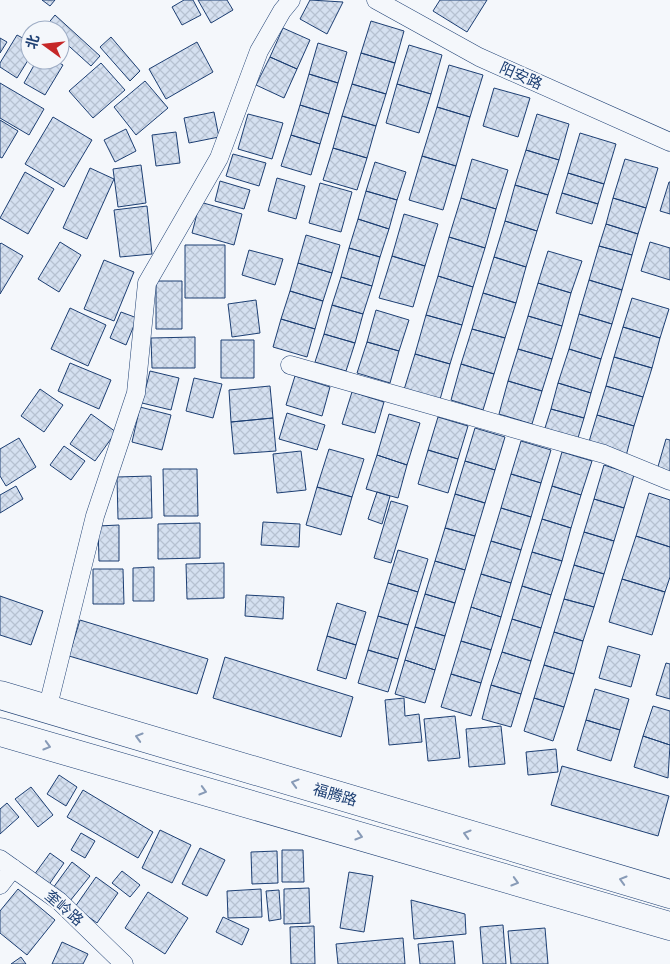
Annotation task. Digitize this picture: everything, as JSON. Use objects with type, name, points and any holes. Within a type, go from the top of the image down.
[{"type":"main road","name":"福腾路","points":[[0,695],[670,894]]},
{"type":"main road","points":[[0,732],[670,926]]},
{"type":"street","name":"阳安路","points":[[376,0],[478,57],[670,142]]},
{"type":"street","points":[[47,710],[96,516],[136,392],[147,283],[219,158],[259,51],[287,2]]},
{"type":"street","points":[[290,365],[604,454],[670,481]]},
{"type":"street","points":[[0,884],[7,863]]},
{"type":"street","name":"奎岭路","points":[[7,863],[59,901],[124,964]]},
{"type":"building","points":[[42,0],[55,0],[50,6]]},
{"type":"building","points":[[184,0],[193,0],[201,15],[182,25],[172,7]]},
{"type":"building","points":[[198,0],[227,0],[233,10],[211,23]]},
{"type":"building","points":[[310,0],[343,2],[327,34],[300,19]]},
{"type":"building","points":[[440,0],[487,0],[467,32],[433,11]]},
{"type":"building","points":[[55,15],[60,20],[51,20]]},
{"type":"building","points":[[371,21],[404,31],[395,63],[361,53]]},
{"type":"building","points":[[283,28],[310,40],[297,69],[270,57]]},
{"type":"building","points":[[70,29],[100,56],[91,66],[70,47]]},
{"type":"building","points":[[17,35],[20,37],[20,70],[22,70],[17,78],[0,67],[0,63]]},
{"type":"building","points":[[111,37],[140,71],[130,81],[100,47]]},
{"type":"building","points":[[0,38],[7,42],[0,53]]},
{"type":"building","points":[[197,42],[213,72],[166,99],[149,69]]},
{"type":"building","points":[[318,43],[347,52],[338,83],[309,74]]},
{"type":"building","points":[[409,45],[442,55],[431,94],[397,84]]},
{"type":"building","points":[[361,53],[395,63],[386,94],[352,84]]},
{"type":"building","points":[[270,57],[297,69],[284,98],[256,85]]},
{"type":"building","points":[[101,63],[125,90],[93,118],[69,91]]},
{"type":"building","points":[[449,65],[483,75],[470,117],[437,107]]},
{"type":"building","points":[[31,70],[60,70],[45,95],[24,83]]},
{"type":"building","points":[[309,74],[338,83],[329,114],[300,105]]},
{"type":"building","points":[[145,81],[168,108],[136,135],[114,107]]},
{"type":"building","points":[[0,83],[44,109],[29,135],[0,118]]},
{"type":"building","points":[[352,84],[386,94],[376,126],[342,116]]},
{"type":"building","points":[[397,84],[431,94],[419,133],[386,123]]},
{"type":"building","points":[[494,88],[530,98],[518,137],[483,126]]},
{"type":"building","points":[[300,105],[329,114],[320,144],[291,135]]},
{"type":"building","points":[[437,107],[470,117],[456,166],[422,156]]},
{"type":"building","points":[[214,112],[219,137],[189,143],[184,118]]},
{"type":"building","points":[[248,114],[283,123],[272,159],[238,149]]},
{"type":"building","points":[[537,114],[569,124],[559,160],[526,150]]},
{"type":"building","points":[[342,116],[376,126],[367,158],[333,148]]},
{"type":"building","points":[[53,117],[92,140],[64,187],[25,164]]},
{"type":"building","points":[[0,120],[18,131],[2,158],[0,157]]},
{"type":"building","points":[[126,129],[136,151],[115,162],[104,140]]},
{"type":"building","points":[[176,132],[180,163],[156,166],[152,135]]},
{"type":"building","points":[[580,133],[616,144],[604,184],[568,173]]},
{"type":"building","points":[[291,135],[320,144],[311,175],[281,166]]},
{"type":"building","points":[[333,148],[367,158],[357,190],[323,180]]},
{"type":"building","points":[[526,150],[559,160],[548,195],[515,185]]},
{"type":"building","points":[[233,154],[266,163],[259,186],[226,176]]},
{"type":"building","points":[[422,156],[456,166],[443,210],[409,200]]},
{"type":"building","points":[[472,159],[508,170],[496,209],[461,198]]},
{"type":"building","points":[[625,159],[658,168],[646,208],[613,198]]},
{"type":"building","points":[[375,162],[406,172],[397,200],[366,191]]},
{"type":"building","points":[[141,165],[146,203],[118,207],[113,169]]},
{"type":"building","points":[[90,168],[114,179],[87,239],[63,228]]},
{"type":"building","points":[[25,172],[54,189],[28,234],[0,218]]},
{"type":"building","points":[[568,173],[604,184],[598,204],[562,193]]},
{"type":"building","points":[[277,178],[305,186],[296,219],[268,211]]},
{"type":"building","points":[[220,181],[250,190],[244,209],[215,201]]},
{"type":"building","points":[[670,182],[670,214],[660,211]]},
{"type":"building","points":[[320,183],[352,192],[341,232],[309,223]]},
{"type":"building","points":[[515,185],[548,195],[537,231],[505,221]]},
{"type":"building","points":[[366,191],[397,200],[389,229],[358,219]]},
{"type":"building","points":[[562,193],[598,204],[592,224],[556,213]]},
{"type":"building","points":[[461,198],[496,209],[485,248],[449,237]]},
{"type":"building","points":[[613,198],[646,208],[638,234],[606,224]]},
{"type":"building","points":[[200,202],[242,214],[234,245],[192,233]]},
{"type":"building","points":[[147,206],[152,254],[120,257],[114,210]]},
{"type":"building","points":[[404,214],[438,224],[425,266],[392,256]]},
{"type":"building","points":[[358,219],[389,229],[380,257],[349,248]]},
{"type":"building","points":[[505,221],[537,231],[526,267],[494,257]]},
{"type":"building","points":[[606,224],[638,234],[632,255],[599,246]]},
{"type":"building","points":[[306,235],[340,245],[332,273],[298,263]]},
{"type":"building","points":[[449,237],[485,248],[473,287],[438,276]]},
{"type":"building","points":[[60,242],[81,255],[59,292],[38,279]]},
{"type":"building","points":[[650,242],[670,248],[670,280],[641,271]]},
{"type":"building","points":[[0,244],[23,256],[0,294]]},
{"type":"building","points":[[185,245],[225,245],[225,298],[185,298]]},
{"type":"building","points":[[599,246],[632,255],[622,290],[589,280]]},
{"type":"building","points":[[349,248],[380,257],[372,286],[341,277]]},
{"type":"building","points":[[249,250],[283,259],[275,285],[242,275]]},
{"type":"building","points":[[548,251],[582,261],[571,293],[538,283]]},
{"type":"building","points":[[392,256],[425,266],[413,307],[379,298]]},
{"type":"building","points":[[494,257],[526,267],[516,303],[483,293]]},
{"type":"building","points":[[104,260],[134,272],[114,321],[84,309]]},
{"type":"building","points":[[298,263],[332,273],[323,301],[290,291]]},
{"type":"building","points":[[438,276],[473,287],[462,325],[426,315]]},
{"type":"building","points":[[341,277],[372,286],[363,314],[332,305]]},
{"type":"building","points":[[589,280],[622,290],[612,324],[579,314]]},
{"type":"building","points":[[156,281],[182,281],[182,329],[156,329]]},
{"type":"building","points":[[538,283],[571,293],[562,326],[528,316]]},
{"type":"building","points":[[290,291],[323,301],[315,329],[281,319]]},
{"type":"building","points":[[483,293],[516,303],[505,338],[472,329]]},
{"type":"building","points":[[632,298],[669,309],[660,338],[623,327]]},
{"type":"building","points":[[256,300],[260,333],[232,337],[228,304]]},
{"type":"building","points":[[332,305],[363,314],[355,343],[324,334]]},
{"type":"building","points":[[70,308],[106,325],[88,366],[51,349]]},
{"type":"building","points":[[376,310],[409,320],[399,351],[367,342]]},
{"type":"building","points":[[121,312],[137,318],[126,345],[110,338]]},
{"type":"building","points":[[579,314],[612,324],[601,359],[569,349]]},
{"type":"building","points":[[426,315],[462,325],[450,364],[415,354]]},
{"type":"building","points":[[528,316],[562,326],[552,359],[518,349]]},
{"type":"building","points":[[281,319],[315,329],[307,357],[273,347]]},
{"type":"building","points":[[623,327],[660,338],[652,368],[614,357]]},
{"type":"building","points":[[472,329],[505,338],[494,374],[461,364]]},
{"type":"building","points":[[324,334],[355,343],[346,371],[315,362]]},
{"type":"building","points":[[195,337],[195,368],[152,368],[151,338]]},
{"type":"building","points":[[221,340],[254,340],[254,378],[221,378]]},
{"type":"building","points":[[367,342],[399,351],[390,383],[357,373]]},
{"type":"building","points":[[518,349],[552,359],[542,391],[508,381]]},
{"type":"building","points":[[569,349],[601,359],[591,393],[558,383]]},
{"type":"building","points":[[415,354],[450,364],[439,403],[403,393]]},
{"type":"building","points":[[614,357],[652,368],[643,397],[606,386]]},
{"type":"building","points":[[70,363],[111,380],[99,409],[58,391]]},
{"type":"building","points":[[461,364],[494,374],[483,410],[451,400]]},
{"type":"building","points":[[150,371],[179,378],[171,410],[142,403]]},
{"type":"building","points":[[295,376],[330,387],[322,416],[286,405]]},
{"type":"building","points":[[194,378],[222,384],[213,418],[186,411]]},
{"type":"building","points":[[508,381],[542,391],[532,424],[499,414]]},
{"type":"building","points":[[558,383],[591,393],[584,418],[551,409]]},
{"type":"building","points":[[270,386],[273,418],[231,422],[229,390]]},
{"type":"building","points":[[606,386],[643,397],[634,426],[597,415]]},
{"type":"building","points":[[40,389],[63,405],[44,432],[21,416]]},
{"type":"building","points":[[352,392],[384,402],[375,433],[342,424]]},
{"type":"building","points":[[140,407],[171,415],[162,450],[132,442]]},
{"type":"building","points":[[551,409],[584,418],[577,441],[544,431]]},
{"type":"building","points":[[287,413],[325,425],[317,450],[279,439]]},
{"type":"building","points":[[91,414],[116,432],[95,461],[70,444]]},
{"type":"building","points":[[389,414],[420,423],[407,465],[377,455]]},
{"type":"building","points":[[597,415],[634,426],[626,456],[588,445]]},
{"type":"building","points":[[438,417],[468,426],[458,459],[428,450]]},
{"type":"building","points":[[273,418],[276,451],[234,454],[231,422]]},
{"type":"building","points":[[475,428],[505,437],[495,470],[465,461]]},
{"type":"building","points":[[19,438],[36,467],[6,486],[0,476],[0,449]]},
{"type":"building","points":[[666,439],[670,440],[670,474],[657,470]]},
{"type":"building","points":[[521,441],[551,450],[541,483],[511,474]]},
{"type":"building","points":[[64,446],[85,461],[71,480],[50,465]]},
{"type":"building","points":[[329,449],[364,459],[352,497],[317,487]]},
{"type":"building","points":[[428,450],[458,459],[448,493],[418,484]]},
{"type":"building","points":[[301,451],[306,490],[277,493],[273,454]]},
{"type":"building","points":[[562,452],[592,461],[581,495],[552,486]]},
{"type":"building","points":[[377,455],[407,465],[398,498],[366,489]]},
{"type":"building","points":[[465,461],[495,470],[485,503],[455,494]]},
{"type":"building","points":[[604,465],[634,475],[624,508],[594,499]]},
{"type":"building","points":[[163,469],[197,469],[198,516],[164,516]]},
{"type":"building","points":[[511,474],[541,483],[531,517],[501,508]]},
{"type":"building","points":[[151,476],[152,518],[118,519],[117,477]]},
{"type":"building","points":[[16,486],[23,499],[0,513],[0,495]]},
{"type":"building","points":[[552,486],[581,495],[571,528],[542,519]]},
{"type":"building","points":[[317,487],[352,497],[341,535],[306,525]]},
{"type":"building","points":[[377,492],[390,496],[382,524],[368,519]]},
{"type":"building","points":[[649,493],[670,500],[670,547],[636,536]]},
{"type":"building","points":[[455,494],[485,503],[475,536],[445,528]]},
{"type":"building","points":[[594,499],[624,508],[614,541],[584,532]]},
{"type":"building","points":[[391,501],[408,506],[391,563],[374,558]]},
{"type":"building","points":[[501,508],[531,517],[521,550],[491,541]]},
{"type":"building","points":[[542,519],[571,528],[562,561],[532,552]]},
{"type":"building","points":[[263,522],[300,524],[299,547],[261,545]]},
{"type":"building","points":[[200,523],[200,558],[158,559],[158,524]]},
{"type":"building","points":[[119,525],[119,561],[99,561],[98,526]]},
{"type":"building","points":[[445,528],[475,536],[465,570],[435,561]]},
{"type":"building","points":[[584,532],[614,541],[604,574],[574,565]]},
{"type":"building","points":[[636,536],[670,547],[670,577],[665,592],[622,579]]},
{"type":"building","points":[[491,541],[521,550],[511,583],[481,574]]},
{"type":"building","points":[[398,550],[428,559],[418,592],[388,583]]},
{"type":"building","points":[[532,552],[562,561],[551,595],[522,586]]},
{"type":"building","points":[[435,561],[465,570],[455,603],[425,594]]},
{"type":"building","points":[[224,563],[224,598],[187,599],[186,564]]},
{"type":"building","points":[[574,565],[604,574],[594,607],[564,599]]},
{"type":"building","points":[[154,567],[154,601],[133,601],[133,568]]},
{"type":"building","points":[[93,569],[123,569],[124,604],[93,604]]},
{"type":"building","points":[[481,574],[511,583],[501,617],[471,607]]},
{"type":"building","points":[[622,579],[665,592],[652,635],[609,622]]},
{"type":"building","points":[[388,583],[418,592],[408,625],[378,616]]},
{"type":"building","points":[[522,586],[551,595],[541,628],[512,619]]},
{"type":"building","points":[[425,594],[455,603],[445,636],[415,627]]},
{"type":"building","points":[[246,595],[284,597],[283,619],[245,616]]},
{"type":"building","points":[[0,596],[43,611],[31,645],[0,635]]},
{"type":"building","points":[[564,599],[594,607],[583,641],[554,632]]},
{"type":"building","points":[[337,603],[366,612],[356,645],[327,636]]},
{"type":"building","points":[[471,607],[501,617],[491,650],[461,641]]},
{"type":"building","points":[[378,616],[408,625],[398,659],[368,650]]},
{"type":"building","points":[[512,619],[541,628],[531,661],[502,652]]},
{"type":"building","points":[[80,620],[208,659],[197,694],[69,656]]},
{"type":"building","points":[[415,627],[445,636],[435,670],[405,660]]},
{"type":"building","points":[[554,632],[583,641],[574,674],[544,665]]},
{"type":"building","points":[[327,636],[356,645],[346,679],[317,670]]},
{"type":"building","points":[[461,641],[491,650],[481,683],[451,674]]},
{"type":"building","points":[[608,646],[640,655],[631,687],[599,678]]},
{"type":"building","points":[[368,650],[398,659],[388,692],[358,683]]},
{"type":"building","points":[[502,652],[531,661],[521,694],[491,685]]},
{"type":"building","points":[[225,657],[353,697],[341,737],[213,698]]},
{"type":"building","points":[[405,660],[435,670],[425,703],[395,694]]},
{"type":"building","points":[[666,663],[670,664],[670,699],[656,695]]},
{"type":"building","points":[[544,665],[574,674],[564,707],[534,698]]},
{"type":"building","points":[[451,674],[481,683],[471,716],[441,707]]},
{"type":"building","points":[[491,685],[521,694],[511,727],[482,719]]},
{"type":"building","points":[[595,689],[629,699],[620,730],[586,720]]},
{"type":"building","points":[[404,698],[405,716],[419,714],[422,742],[389,745],[385,700]]},
{"type":"building","points":[[534,698],[564,707],[553,741],[524,731]]},
{"type":"building","points":[[653,706],[670,711],[670,745],[643,736]]},
{"type":"building","points":[[455,716],[460,758],[428,761],[424,719]]},
{"type":"building","points":[[586,720],[620,730],[611,761],[577,750]]},
{"type":"building","points":[[501,726],[505,764],[469,767],[466,729]]},
{"type":"building","points":[[643,736],[670,745],[668,778],[634,767]]},
{"type":"building","points":[[556,749],[558,772],[528,775],[526,752]]},
{"type":"building","points":[[562,766],[669,796],[658,836],[551,805]]},
{"type":"building","points":[[59,775],[77,787],[66,806],[47,794]]},
{"type":"building","points":[[31,787],[53,815],[38,827],[15,799]]},
{"type":"building","points":[[83,790],[153,832],[138,858],[67,817]]},
{"type":"building","points":[[7,803],[19,817],[0,834],[0,809]]},
{"type":"building","points":[[160,830],[191,845],[172,883],[142,868]]},
{"type":"building","points":[[81,833],[95,841],[85,858],[71,850]]},
{"type":"building","points":[[200,848],[225,860],[207,896],[182,884]]},
{"type":"building","points":[[282,850],[303,850],[304,882],[282,882]]},
{"type":"building","points":[[277,851],[278,883],[252,884],[251,852]]},
{"type":"building","points":[[50,853],[64,863],[48,886],[34,875]]},
{"type":"building","points":[[72,862],[90,876],[70,901],[53,888]]},
{"type":"building","points":[[122,871],[140,885],[130,897],[112,883]]},
{"type":"building","points":[[349,872],[373,876],[364,932],[340,928]]},
{"type":"building","points":[[96,877],[118,893],[97,923],[75,907]]},
{"type":"building","points":[[309,888],[310,923],[284,924],[284,889]]},
{"type":"building","points":[[18,889],[55,920],[27,955],[0,933],[0,911]]},
{"type":"building","points":[[261,889],[262,917],[228,918],[227,891]]},
{"type":"building","points":[[279,890],[281,919],[269,921],[266,891]]},
{"type":"building","points":[[148,892],[188,918],[165,954],[125,928]]},
{"type":"building","points":[[411,900],[465,914],[466,934],[414,939]]},
{"type":"building","points":[[223,917],[249,929],[242,945],[216,932]]},
{"type":"building","points":[[503,925],[506,964],[483,964],[480,927]]},
{"type":"building","points":[[314,926],[315,964],[291,964],[290,927]]},
{"type":"building","points":[[545,928],[548,964],[511,964],[508,931]]},
{"type":"building","points":[[403,938],[405,964],[338,964],[336,944]]},
{"type":"building","points":[[453,941],[455,964],[420,964],[418,944]]},
{"type":"building","points":[[62,942],[88,954],[83,964],[52,964]]},
{"type":"building","points":[[21,957],[26,964],[11,964]]}]
